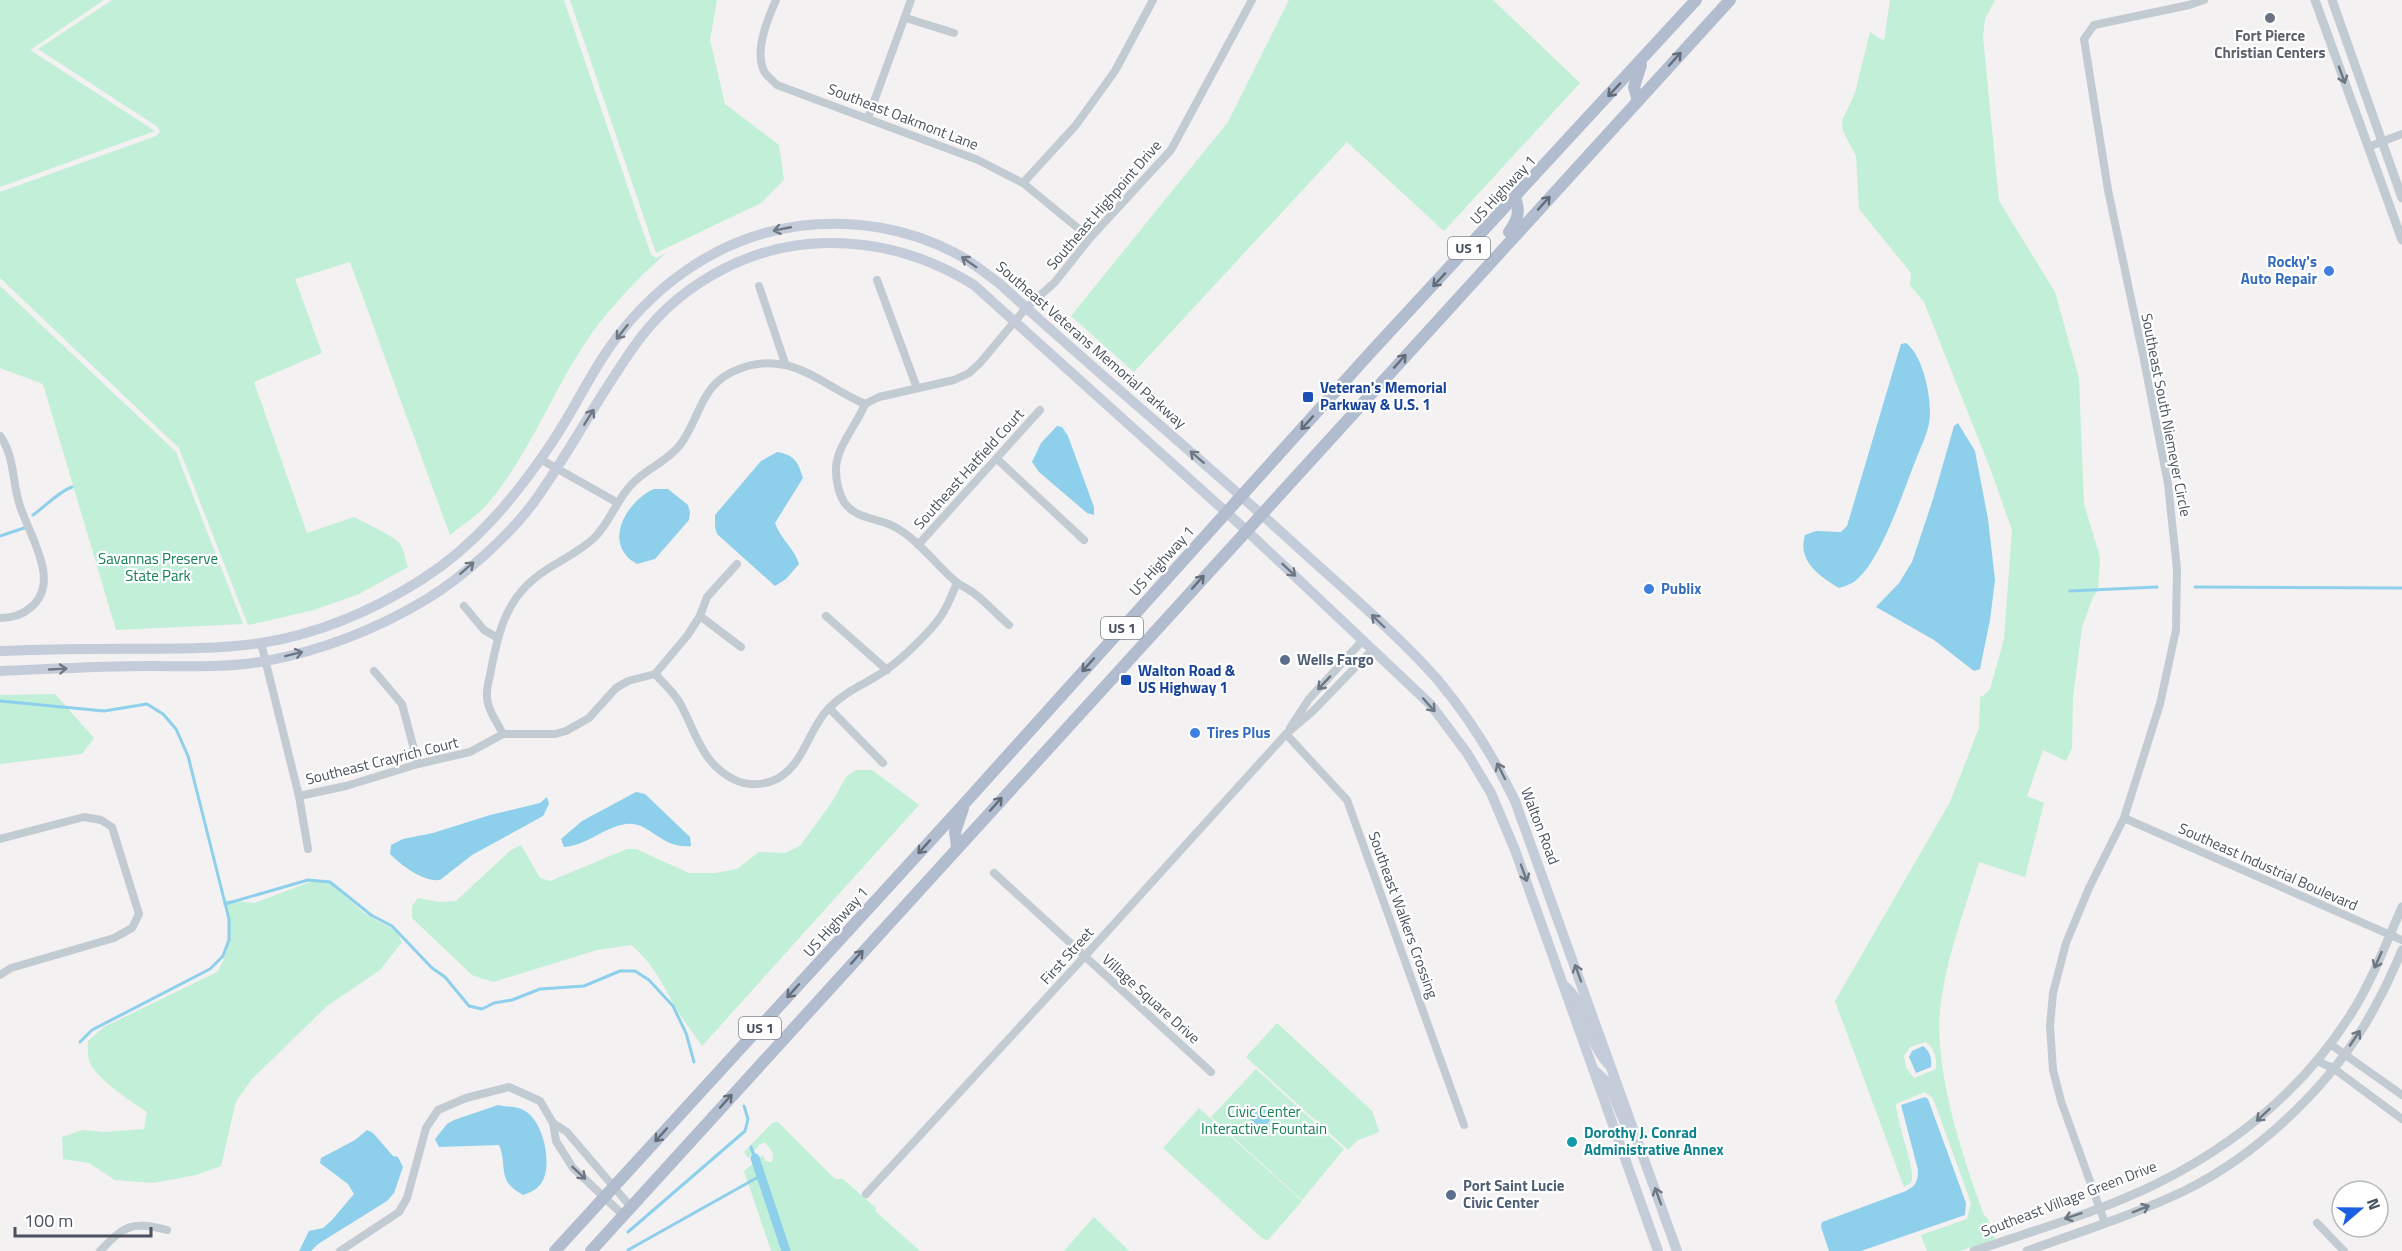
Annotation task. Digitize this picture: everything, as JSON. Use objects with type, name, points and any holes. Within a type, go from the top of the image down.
[{"type":"main road","name":"US Highway 1","points":[[555,1251],[964,804],[1226,512],[1696,0]]},
{"type":"main road","name":"US 1","points":[[591,1251],[1730,0]]},
{"type":"main road","points":[[1638,100],[1634,87],[1644,58]]},
{"type":"main road","points":[[1504,246],[1506,235],[1516,222],[1518,215],[1515,198]]},
{"type":"main road","name":"Southeast Veterans Memorial Parkway","points":[[0,651],[153,649],[261,643],[352,617],[422,580],[447,562],[498,515],[540,459],[604,355],[640,309],[667,284],[692,265],[746,238],[781,229],[810,225],[847,224],[888,229],[924,239],[956,253],[999,283],[1242,495]]},
{"type":"main road","points":[[0,672],[149,666],[213,666],[264,661],[355,636],[429,598],[454,580],[509,529],[532,505],[643,335],[677,300],[700,283],[728,266],[753,255],[810,243],[864,244],[915,256],[948,269],[974,285],[1246,530],[1363,639],[1431,705],[1467,753],[1491,793],[1515,850],[1658,1251]]},
{"type":"main road","name":"Walton Road","points":[[1242,495],[1436,678],[1498,765],[1532,843],[1677,1251]]},
{"type":"main road","points":[[957,847],[955,832],[964,804]]},
{"type":"main road","points":[[1563,984],[1578,1001],[1600,1055],[1613,1068]]},
{"type":"main road","points":[[1593,1070],[1608,1083],[1628,1130],[1643,1156]]},
{"type":"street","name":"Southeast Oakmont Lane","points":[[776,0],[760,45],[764,70],[777,85],[978,160],[1023,183],[1090,238]]},
{"type":"street","points":[[868,118],[911,0]]},
{"type":"street","points":[[1023,183],[1076,126],[1114,71],[1153,0]]},
{"type":"street","name":"Southeast Highpoint Drive","points":[[865,404],[879,397],[954,380],[969,373],[1026,308],[1055,282],[1090,238],[1171,150],[1252,0]]},
{"type":"street","name":"Southeast South Niemeyer Circle","points":[[2105,1223],[2061,1101],[2053,1070],[2050,1026],[2055,983],[2066,943],[2089,888],[2124,818],[2160,704],[2176,630],[2177,570],[2168,484],[2108,190],[2084,39],[2094,25],[2189,6],[2204,0]]},
{"type":"street","points":[[2315,0],[2402,240]]},
{"type":"street","points":[[2332,0],[2402,198]]},
{"type":"street","points":[[906,18],[954,33]]},
{"type":"street","points":[[2368,147],[2402,134]]},
{"type":"street","points":[[877,280],[917,388]]},
{"type":"street","points":[[759,286],[785,363]]},
{"type":"street","points":[[738,564],[707,597],[700,616],[687,636],[655,674],[628,681],[616,688],[588,718],[578,726],[566,731],[555,734],[503,734],[491,712],[486,696],[506,612],[521,591],[535,578],[594,539],[632,484],[680,445],[702,400],[724,376],[760,363],[785,363],[808,372],[843,395],[865,404],[841,451],[836,468],[837,484],[844,502],[855,512],[893,526],[918,545],[957,583],[974,593],[1009,625]]},
{"type":"street","name":"Southeast Hatfield Court","points":[[918,545],[1040,410]]},
{"type":"street","points":[[0,436],[7,445],[19,504],[45,576],[44,590],[36,604],[21,615],[0,618]]},
{"type":"street","points":[[540,459],[618,503]]},
{"type":"street","points":[[997,459],[1084,540]]},
{"type":"street","points":[[655,674],[675,694],[706,758],[735,780],[749,784],[766,783],[783,776],[796,762],[813,729],[829,708],[848,693],[887,670],[906,654],[941,616],[957,583]]},
{"type":"street","points":[[464,606],[484,630],[498,638]]},
{"type":"street","points":[[700,616],[741,646]]},
{"type":"street","points":[[826,616],[887,670]]},
{"type":"street","name":"First Street","points":[[1286,734],[1309,699],[1363,639]]},
{"type":"street","points":[[261,643],[299,796],[308,849]]},
{"type":"street","name":"First Street","points":[[866,1194],[1286,734],[1312,712],[1373,649]]},
{"type":"street","points":[[374,672],[402,704],[418,764]]},
{"type":"street","points":[[829,708],[883,763]]},
{"type":"street","name":"Southeast Crayrich Court","points":[[299,796],[346,786],[418,764],[470,752],[503,734]]},
{"type":"street","name":"Southeast Walkers Crossing","points":[[1286,734],[1347,801],[1464,1125]]},
{"type":"street","points":[[0,838],[84,817],[101,820],[112,827],[138,914],[132,928],[114,938],[11,968],[0,975]]},
{"type":"street","name":"Southeast Industrial Boulevard","points":[[2124,818],[2402,940]]},
{"type":"street","name":"Village Square Drive","points":[[994,873],[1211,1072]]},
{"type":"street","name":"Southeast Village Green Drive","points":[[1974,1251],[2157,1184],[2209,1155],[2254,1124],[2317,1060],[2352,1013],[2402,907]]},
{"type":"street","points":[[2027,1251],[2185,1191],[2234,1161],[2294,1112],[2333,1068],[2379,1001],[2402,950]]},
{"type":"street","points":[[2330,1044],[2402,1095]]},
{"type":"street","points":[[2317,1060],[2333,1068],[2402,1119]]},
{"type":"street","points":[[340,1251],[399,1212],[407,1198],[426,1128],[438,1110],[466,1098],[508,1087],[540,1101],[553,1123],[556,1141],[573,1168],[609,1192]]},
{"type":"street","points":[[553,1123],[567,1132],[609,1192],[626,1210]]},
{"type":"street","points":[[2317,1223],[2344,1251]]},
{"type":"street","points":[[100,1251],[118,1233],[131,1225],[145,1224],[167,1230]]},
{"type":"green space","points":[[0,0],[104,0],[30,50],[155,131],[0,187]]},
{"type":"green space","points":[[112,0],[564,0],[651,255],[656,258],[666,253],[628,290],[594,330],[567,372],[518,461],[489,502],[450,535],[350,262],[295,279],[322,353],[254,382],[307,533],[354,517],[397,541],[401,546],[408,567],[359,594],[314,610],[248,625],[179,448],[0,278],[0,192],[156,136],[160,132],[158,127],[38,49]]},
{"type":"green space","points":[[570,0],[717,0],[710,40],[725,104],[779,145],[784,180],[761,203],[656,253]]},
{"type":"green space","points":[[1289,0],[1493,0],[1580,83],[1444,231],[1347,142],[1134,372],[1071,316],[1228,122]]},
{"type":"green space","points":[[1890,0],[1995,0],[1985,19],[1983,37],[1999,201],[2055,292],[2079,378],[2084,504],[2100,557],[2098,590],[2093,597],[2082,627],[2073,697],[2072,748],[2066,761],[2043,750],[2027,796],[2044,803],[2025,877],[1979,862],[1945,978],[1939,1021],[1944,1077],[1957,1135],[1984,1215],[1988,1219],[1995,1239],[1960,1251],[1927,1251],[1921,1235],[1967,1219],[1971,1203],[1933,1098],[1925,1092],[1896,1104],[1912,1177],[1911,1183],[1904,1187],[1835,1001],[1950,802],[1979,728],[1980,696],[1982,697],[1990,689],[2004,639],[2012,530],[1990,468],[1924,302],[1910,285],[1911,273],[1859,209],[1856,156],[1843,131],[1842,121],[1855,93],[1870,32],[1884,41]],"holes":[[[1925,1042],[1935,1053],[1936,1069],[1914,1078],[1906,1068],[1904,1056],[1910,1047]]]},
{"type":"green space","name":"Savannas Preserve State Park","points":[[0,286],[176,452],[243,624],[116,630],[43,384],[0,368]]},
{"type":"green space","points":[[55,694],[94,738],[82,754],[0,764],[0,695]]},
{"type":"green space","points":[[856,770],[872,770],[919,805],[702,1046],[676,1009],[648,962],[631,945],[597,950],[493,982],[472,975],[412,918],[412,906],[418,898],[440,902],[456,901],[511,850],[521,845],[540,878],[550,881],[627,849],[636,849],[689,873],[715,873],[737,869],[759,852],[785,853],[800,846],[832,802],[846,777]]},
{"type":"green space","points":[[326,880],[364,913],[396,931],[402,942],[380,970],[327,1006],[252,1079],[236,1101],[221,1166],[196,1175],[153,1183],[115,1180],[89,1163],[63,1159],[62,1137],[83,1130],[105,1132],[144,1129],[147,1112],[117,1091],[91,1065],[88,1041],[104,1027],[217,972],[222,964],[229,937],[225,900],[254,903],[313,881]]},
{"type":"green space","points":[[1277,1023],[1372,1111],[1379,1131],[1377,1133],[1358,1140],[1348,1150],[1246,1057]]},
{"type":"green space","name":"Civic Center Interactive Fountain","points":[[1256,1069],[1344,1149],[1302,1200],[1211,1117]]},
{"type":"green space","points":[[1199,1108],[1302,1201],[1268,1240],[1263,1239],[1163,1148]]},
{"type":"green space","points":[[778,1122],[835,1179],[843,1179],[920,1251],[771,1251],[744,1171],[763,1155],[765,1161],[772,1162],[773,1153],[765,1142],[759,1145],[748,1158],[744,1152],[772,1123]]},
{"type":"green space","points":[[1094,1217],[1129,1251],[1064,1251]]},
{"type":"water","points":[[1906,343],[1918,358],[1926,380],[1930,404],[1928,429],[1880,547],[1862,575],[1852,583],[1839,588],[1817,573],[1807,560],[1803,544],[1805,535],[1816,531],[1841,532],[1847,526],[1901,344]]},
{"type":"water","points":[[1958,423],[1975,451],[1988,519],[1995,580],[1980,669],[1974,671],[1934,640],[1876,607],[1899,583],[1912,562],[1954,426]]},
{"type":"water","points":[[1057,426],[1062,427],[1068,436],[1094,507],[1094,515],[1087,513],[1039,472],[1032,462],[1041,443]]},
{"type":"water","points":[[777,452],[795,460],[803,478],[775,523],[799,564],[786,579],[775,586],[717,534],[715,515],[761,461]]},
{"type":"water","points":[[654,489],[668,489],[688,505],[689,520],[655,559],[637,564],[628,558],[621,546],[619,537],[621,527],[630,508]]},
{"type":"water","points":[[636,792],[645,794],[690,837],[691,846],[671,843],[642,827],[626,824],[572,846],[564,847],[561,839],[582,821]]},
{"type":"water","points":[[547,797],[549,804],[543,816],[472,855],[440,880],[420,876],[406,868],[390,854],[391,845],[403,839],[433,833],[490,815],[540,803]]},
{"type":"water","points":[[1923,1046],[1930,1055],[1931,1067],[1916,1073],[1909,1057],[1912,1051]]},
{"type":"water","points":[[1925,1097],[1928,1099],[1966,1203],[1965,1215],[1861,1251],[1829,1251],[1821,1227],[1822,1222],[1906,1191],[1916,1183],[1918,1170],[1901,1105]]},
{"type":"water","points":[[498,1105],[524,1110],[533,1118],[542,1134],[547,1162],[544,1178],[535,1189],[523,1195],[515,1190],[506,1179],[499,1145],[439,1147],[435,1139],[447,1124],[454,1120]]},
{"type":"water","points":[[1260,1107],[1267,1110],[1270,1117],[1267,1124],[1260,1127],[1253,1124],[1250,1117],[1253,1110]]},
{"type":"water","points":[[367,1130],[373,1133],[393,1156],[398,1157],[403,1167],[394,1193],[387,1201],[318,1244],[311,1251],[299,1251],[309,1231],[323,1228],[354,1194],[348,1184],[320,1163],[321,1158],[355,1140]]},
{"type":"waterway","points":[[33,515],[72,487]]},
{"type":"waterway","points":[[0,536],[24,528]]},
{"type":"waterway","points":[[2070,591],[2157,587]]},
{"type":"waterway","points":[[2195,587],[2402,588]]},
{"type":"waterway","points":[[0,701],[104,711],[147,704],[163,714],[176,729],[188,756],[229,919],[229,940],[223,956],[210,969],[92,1030],[80,1042]]},
{"type":"waterway","points":[[225,904],[308,880],[330,882],[371,915],[392,926],[432,968],[445,977],[469,1006],[482,1009],[540,989],[584,986],[620,971],[635,971],[649,980],[673,1006],[686,1033],[694,1062]]},
{"type":"waterway","points":[[628,1232],[745,1131],[748,1119],[744,1106]]},
{"type":"waterway","points":[[751,1147],[755,1158]]},
{"type":"waterway","points":[[755,1158],[786,1251]]},
{"type":"waterway","points":[[628,1250],[760,1176]]},
{"type":"place","name":"Fort Pierce Christian Centers","points":[[2270,18]]},
{"type":"place","name":"Rocky's Auto Repair","points":[[2329,271]]},
{"type":"place","name":"Veteran's Memorial Parkway & U.S. 1","points":[[1308,397]]},
{"type":"place","name":"Publix","points":[[1649,589]]},
{"type":"place","name":"Wells Fargo","points":[[1285,660]]},
{"type":"place","name":"Walton Road & US Highway 1","points":[[1126,680]]},
{"type":"place","name":"Tires Plus","points":[[1195,733]]},
{"type":"place","name":"Dorothy J. Conrad Administrative Annex","points":[[1572,1142]]},
{"type":"place","name":"Port Saint Lucie Civic Center","points":[[1451,1195]]}]
